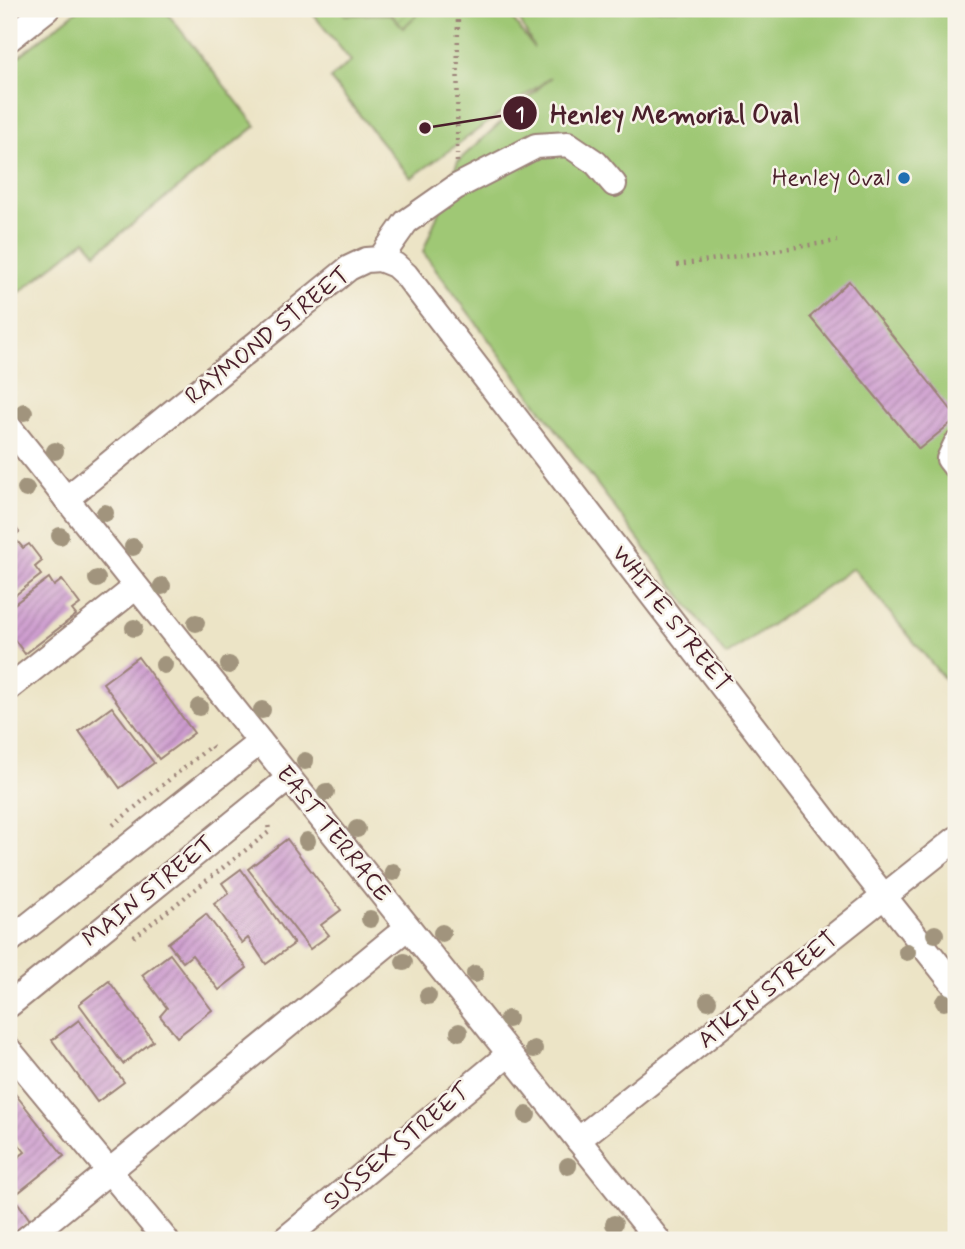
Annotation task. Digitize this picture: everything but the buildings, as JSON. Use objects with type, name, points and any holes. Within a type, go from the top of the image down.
[{"type":"street","points":[[9,39],[47,9]]},
{"type":"street","name":"RAYMOND STREET","points":[[66,499],[349,268],[366,260],[380,259],[406,222],[456,187],[536,146],[568,144],[596,163],[614,184]]},
{"type":"street","name":"WHITE STREET","points":[[380,259],[395,265],[406,275],[956,987]]},
{"type":"street","name":"EAST TERRACE","points":[[11,436],[66,499],[658,1240]]},
{"type":"street","points":[[956,444],[949,459],[956,468]]},
{"type":"street","points":[[9,688],[136,587]]},
{"type":"street","name":"MAIN STREET","points":[[9,941],[260,742]]},
{"type":"street","name":"MAIN STREET","points":[[9,1005],[289,778]]},
{"type":"street","name":"ATKIN STREET","points":[[579,1140],[956,839]]},
{"type":"street","points":[[25,1240],[408,927]]},
{"type":"street","points":[[9,1050],[166,1240]]},
{"type":"street","name":"SUSSEX STREET","points":[[284,1240],[509,1054]]},
{"type":"path","points":[[456,187],[458,9]]},
{"type":"path","points":[[677,265],[836,241]]},
{"type":"green space","points":[[79,9],[164,9],[256,126],[96,253],[85,240],[9,301],[9,64]]},
{"type":"green space","points":[[309,9],[505,9],[534,48],[514,9],[956,9],[956,693],[853,568],[726,656],[423,252],[458,161],[551,77],[411,178],[330,79],[351,61]]},
{"type":"green space","points":[[341,9],[423,9],[403,28],[391,14],[345,15]]},
{"type":"place","name":"Henley Memorial Oval","points":[[425,128]]},
{"type":"place","name":"Henley Oval","points":[[904,178]]}]
